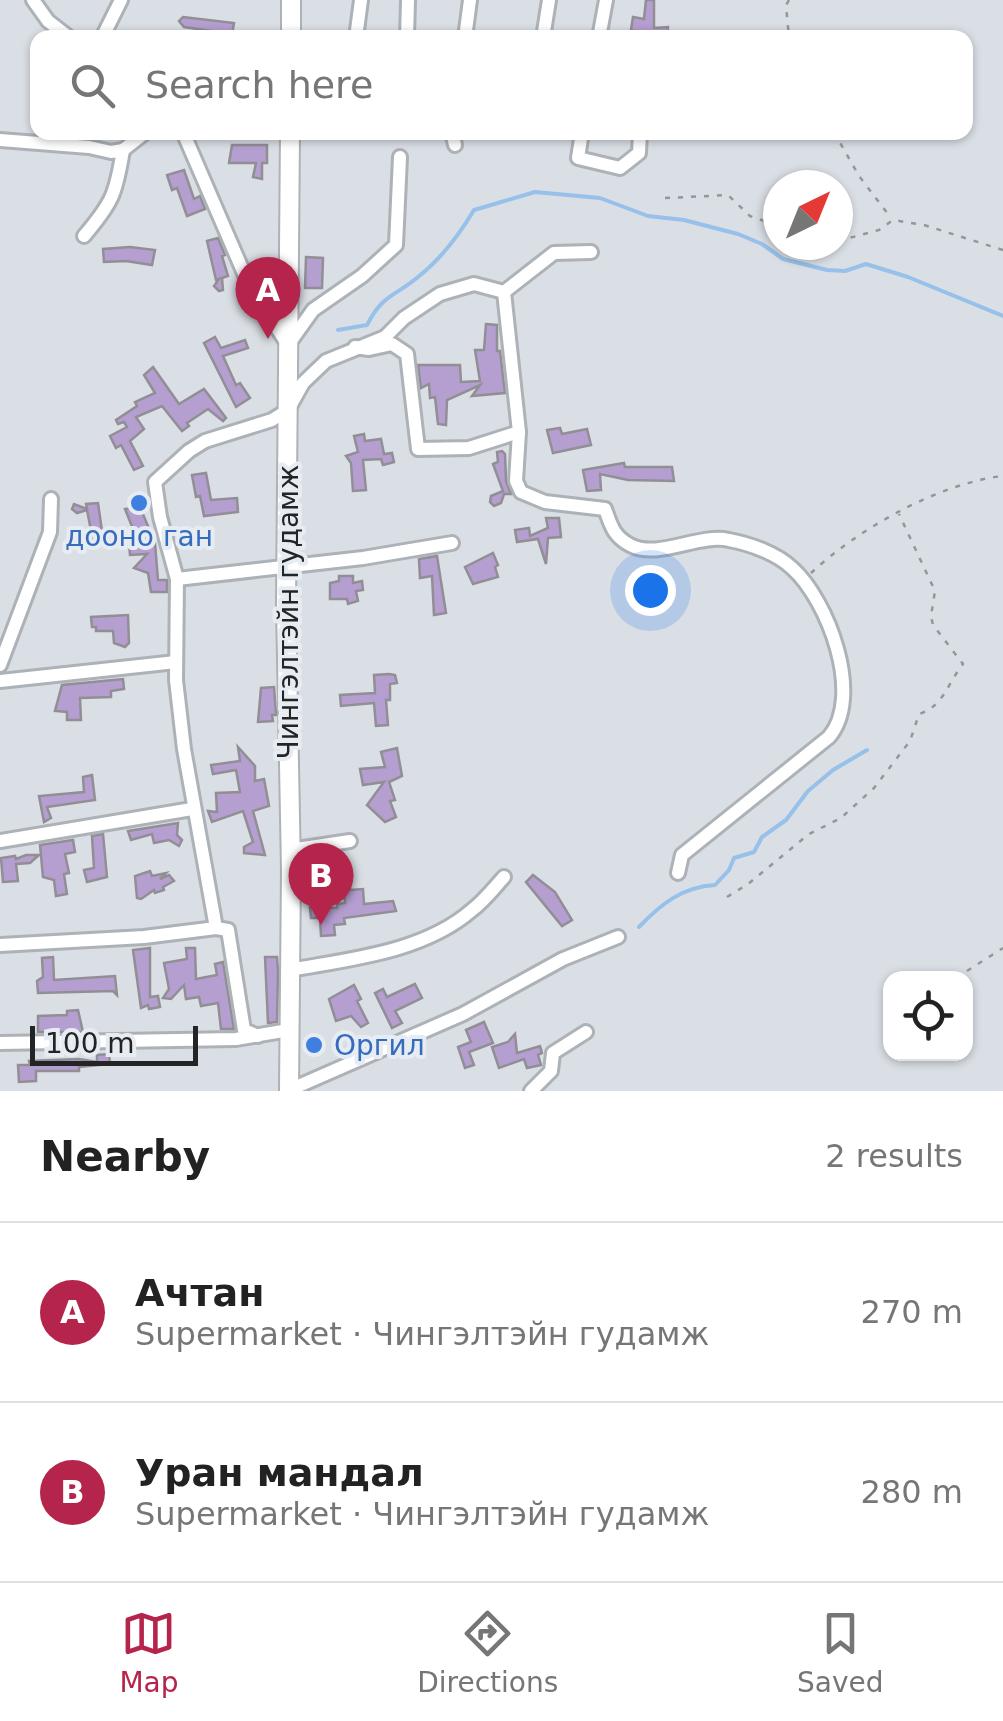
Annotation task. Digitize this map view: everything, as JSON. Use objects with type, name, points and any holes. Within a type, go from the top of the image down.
[{"type":"main road","points":[[291,0],[291,30]]},
{"type":"main road","name":"Чингэлтэйн гудамж","points":[[288,1091],[290,140]]},
{"type":"street","points":[[33,0],[60,30]]},
{"type":"street","points":[[106,30],[121,0]]},
{"type":"street","points":[[357,30],[361,0]]},
{"type":"street","points":[[407,30],[408,0]]},
{"type":"street","points":[[466,30],[470,0]]},
{"type":"street","points":[[544,30],[549,0]]},
{"type":"street","points":[[600,30],[606,0]]},
{"type":"street","points":[[2,144],[90,140],[111,152],[124,150],[136,140]]},
{"type":"street","points":[[186,140],[249,285],[288,345],[313,310],[362,276],[396,245],[400,157]]},
{"type":"street","points":[[581,140],[578,158],[620,168],[639,153],[640,140]]},
{"type":"street","points":[[84,236],[116,191],[124,150]]},
{"type":"street","points":[[504,292],[554,253],[591,252]]},
{"type":"street","points":[[216,928],[192,808],[176,662],[176,578],[160,517],[156,482],[188,451],[253,428],[288,410],[303,383],[326,361],[384,337],[440,294],[474,284],[504,292]]},
{"type":"street","points":[[504,292],[518,432],[516,481],[521,492],[545,502],[605,510],[608,527],[632,547],[680,547],[725,538],[761,550],[789,564],[804,580],[832,634],[844,685],[840,724],[830,737],[682,855],[678,873]]},
{"type":"street","points":[[355,347],[369,349],[392,344],[407,354],[418,449],[469,448],[518,432]]},
{"type":"street","points":[[0,665],[50,532],[52,500]]},
{"type":"street","points":[[176,578],[363,558],[452,543]]},
{"type":"street","points":[[0,682],[176,662]]},
{"type":"street","points":[[0,841],[192,808]]},
{"type":"street","points":[[290,850],[350,841]]},
{"type":"street","points":[[290,970],[364,956],[433,935],[471,912],[504,877]]},
{"type":"street","points":[[0,944],[228,930],[244,1030],[258,1036]]},
{"type":"street","points":[[288,1091],[463,1014],[563,959],[618,937]]},
{"type":"street","points":[[0,1043],[258,1036],[290,1030]]},
{"type":"street","points":[[531,1091],[551,1071],[553,1053],[586,1032]]},
{"type":"path","points":[[788,30],[789,0]]},
{"type":"path","points":[[839,140],[859,176],[893,220],[942,230],[1003,250]]},
{"type":"path","points":[[666,198],[728,194],[750,216],[763,221]]},
{"type":"path","points":[[853,237],[880,230],[893,220]]},
{"type":"path","points":[[804,580],[836,550],[899,514],[953,486],[1003,476]]},
{"type":"path","points":[[726,896],[748,884],[809,834],[840,818],[874,788],[910,741],[918,714],[933,710],[941,702],[962,664],[933,625],[930,616],[935,591],[899,514]]},
{"type":"path","points":[[967,971],[1003,948]]},
{"type":"building","points":[[646,0],[654,0],[654,28],[668,27],[668,30],[631,30],[633,17],[644,19]]},
{"type":"building","points":[[183,17],[234,23],[233,30],[205,30],[184,27],[179,21]]},
{"type":"building","points":[[232,145],[267,145],[262,179],[253,177],[256,163],[229,163]]},
{"type":"building","points":[[184,170],[194,199],[200,196],[205,209],[187,216],[177,188],[172,190],[167,175]]},
{"type":"building","points":[[218,238],[228,276],[222,278],[223,290],[219,291],[214,286],[219,279],[216,280],[207,241]]},
{"type":"building","points":[[103,249],[155,250],[152,265],[104,262]]},
{"type":"building","points":[[306,257],[323,258],[322,288],[305,288]]},
{"type":"building","points":[[486,324],[497,325],[497,351],[505,393],[472,396],[480,385],[447,400],[446,425],[438,424],[435,397],[430,398],[429,384],[421,388],[418,365],[460,365],[461,382],[480,381],[475,350],[484,350]]},
{"type":"building","points":[[215,337],[221,348],[245,340],[248,348],[223,356],[236,385],[240,383],[250,398],[236,407],[204,343]]},
{"type":"building","points":[[153,367],[179,404],[204,389],[226,418],[223,421],[208,409],[182,431],[162,406],[136,417],[144,429],[130,441],[143,466],[134,470],[121,445],[116,448],[110,436],[127,427],[116,420],[137,406],[135,402],[155,393],[144,375]]},
{"type":"building","points":[[560,428],[562,434],[587,429],[591,445],[553,453],[547,430]]},
{"type":"building","points":[[364,434],[365,441],[381,439],[384,454],[392,453],[394,462],[383,465],[381,459],[363,460],[366,490],[353,491],[351,463],[346,456],[358,452],[354,436]]},
{"type":"building","points":[[502,451],[511,494],[504,494],[501,503],[494,506],[491,496],[503,491],[493,464],[498,462],[497,452]]},
{"type":"building","points":[[624,463],[625,467],[672,467],[674,481],[628,480],[600,474],[601,490],[587,491],[583,470]]},
{"type":"building","points":[[206,473],[211,500],[237,498],[238,512],[204,516],[192,475]]},
{"type":"building","points":[[98,503],[102,531],[108,531],[108,540],[93,541],[87,510],[77,513],[72,509],[74,504],[87,509],[86,504]]},
{"type":"building","points":[[140,507],[155,543],[158,580],[167,580],[167,592],[151,592],[148,573],[134,568],[147,554],[130,555],[129,544],[139,544],[125,509]]},
{"type":"building","points":[[546,518],[559,518],[561,537],[548,538],[546,564],[538,539],[517,542],[515,530],[529,528],[530,536],[548,528]]},
{"type":"building","points":[[493,553],[498,577],[473,584],[465,567]]},
{"type":"building","points":[[437,556],[446,613],[434,615],[432,576],[420,578],[419,559]]},
{"type":"building","points":[[339,576],[353,576],[353,583],[362,581],[363,590],[356,591],[358,601],[348,604],[347,599],[330,599],[330,583],[339,581]]},
{"type":"building","points":[[128,615],[129,643],[125,647],[114,643],[113,631],[96,631],[92,627],[91,617]]},
{"type":"building","points":[[374,675],[395,675],[397,683],[390,684],[390,700],[386,700],[388,725],[376,726],[374,703],[341,706],[340,695],[375,693]]},
{"type":"building","points":[[123,679],[124,689],[111,691],[111,697],[80,698],[81,720],[67,720],[67,712],[55,711],[62,685]]},
{"type":"building","points":[[274,687],[276,715],[272,715],[273,721],[258,722],[261,688]]},
{"type":"building","points":[[238,747],[255,766],[255,781],[264,779],[269,806],[253,811],[265,855],[244,853],[244,847],[253,842],[243,811],[212,822],[208,811],[217,812],[216,793],[240,792],[236,770],[213,774],[211,765],[240,761]]},
{"type":"building","points":[[397,748],[402,776],[389,782],[396,817],[385,822],[367,805],[384,782],[363,785],[360,769],[385,767],[381,752]]},
{"type":"building","points":[[92,775],[95,800],[47,807],[51,818],[44,822],[39,796],[84,792],[83,777]]},
{"type":"building","points":[[178,823],[177,835],[182,840],[179,846],[169,840],[154,843],[152,834],[131,840],[128,831]]},
{"type":"building","points":[[103,834],[107,877],[87,882],[84,870],[94,868],[92,836]]},
{"type":"building","points":[[73,840],[75,852],[65,854],[69,873],[64,874],[67,894],[56,896],[54,880],[43,877],[40,845]]},
{"type":"building","points":[[39,855],[30,863],[16,864],[18,881],[3,882],[1,858]]},
{"type":"building","points":[[150,871],[152,876],[166,873],[160,879],[169,875],[174,881],[164,890],[137,898],[135,876]]},
{"type":"building","points":[[533,875],[555,892],[572,920],[562,926],[526,882]]},
{"type":"building","points":[[345,877],[350,880],[350,890],[363,889],[364,904],[393,901],[396,911],[344,918],[345,924],[334,925],[335,935],[321,936],[320,918],[311,918],[310,907],[337,908],[337,904],[345,903],[344,891],[348,890],[341,884]]},
{"type":"building","points":[[150,948],[150,997],[158,996],[160,1007],[149,1009],[148,1005],[141,1008],[133,950]]},
{"type":"building","points":[[186,948],[195,948],[196,979],[217,975],[215,964],[223,962],[234,1029],[221,1029],[218,1003],[201,1006],[199,997],[186,999],[184,985],[171,999],[163,998],[169,989],[164,963],[187,959]]},
{"type":"building","points":[[53,957],[54,980],[115,976],[117,995],[113,991],[38,993],[37,981],[43,977],[42,958]]},
{"type":"building","points":[[265,957],[277,957],[277,1022],[268,1023]]},
{"type":"building","points":[[415,984],[422,998],[395,1011],[402,1023],[392,1028],[375,993],[383,989],[387,997]]},
{"type":"building","points":[[354,985],[368,1023],[361,1027],[351,1016],[336,1021],[329,999]]},
{"type":"building","points":[[78,1010],[83,1032],[38,1032],[38,1016],[67,1015],[67,1011]]},
{"type":"building","points":[[484,1022],[493,1043],[469,1052],[474,1065],[465,1068],[458,1047],[471,1042],[466,1030]]},
{"type":"building","points":[[515,1034],[517,1053],[540,1046],[541,1065],[527,1068],[524,1059],[499,1068],[492,1047],[508,1042]]},
{"type":"building","points":[[109,1054],[110,1064],[79,1067],[79,1071],[36,1071],[36,1081],[19,1082],[18,1065],[30,1065],[29,1061],[97,1062],[97,1055]]},
{"type":"waterway","points":[[338,330],[367,325],[384,301],[442,254],[474,210],[535,192],[600,198],[648,216],[684,220],[738,234],[783,259],[827,270],[845,271],[866,264],[1003,316]]},
{"type":"waterway","points":[[639,927],[673,898],[715,885],[734,858],[754,852],[762,837],[786,820],[808,791],[867,750]]},
{"type":"place","name":"Ачтан","points":[[268,339]]},
{"type":"place","name":"дооно ган","points":[[139,503]]},
{"type":"place","name":"Уран мандал","points":[[321,925]]},
{"type":"place","name":"Оргил","points":[[314,1045]]}]
